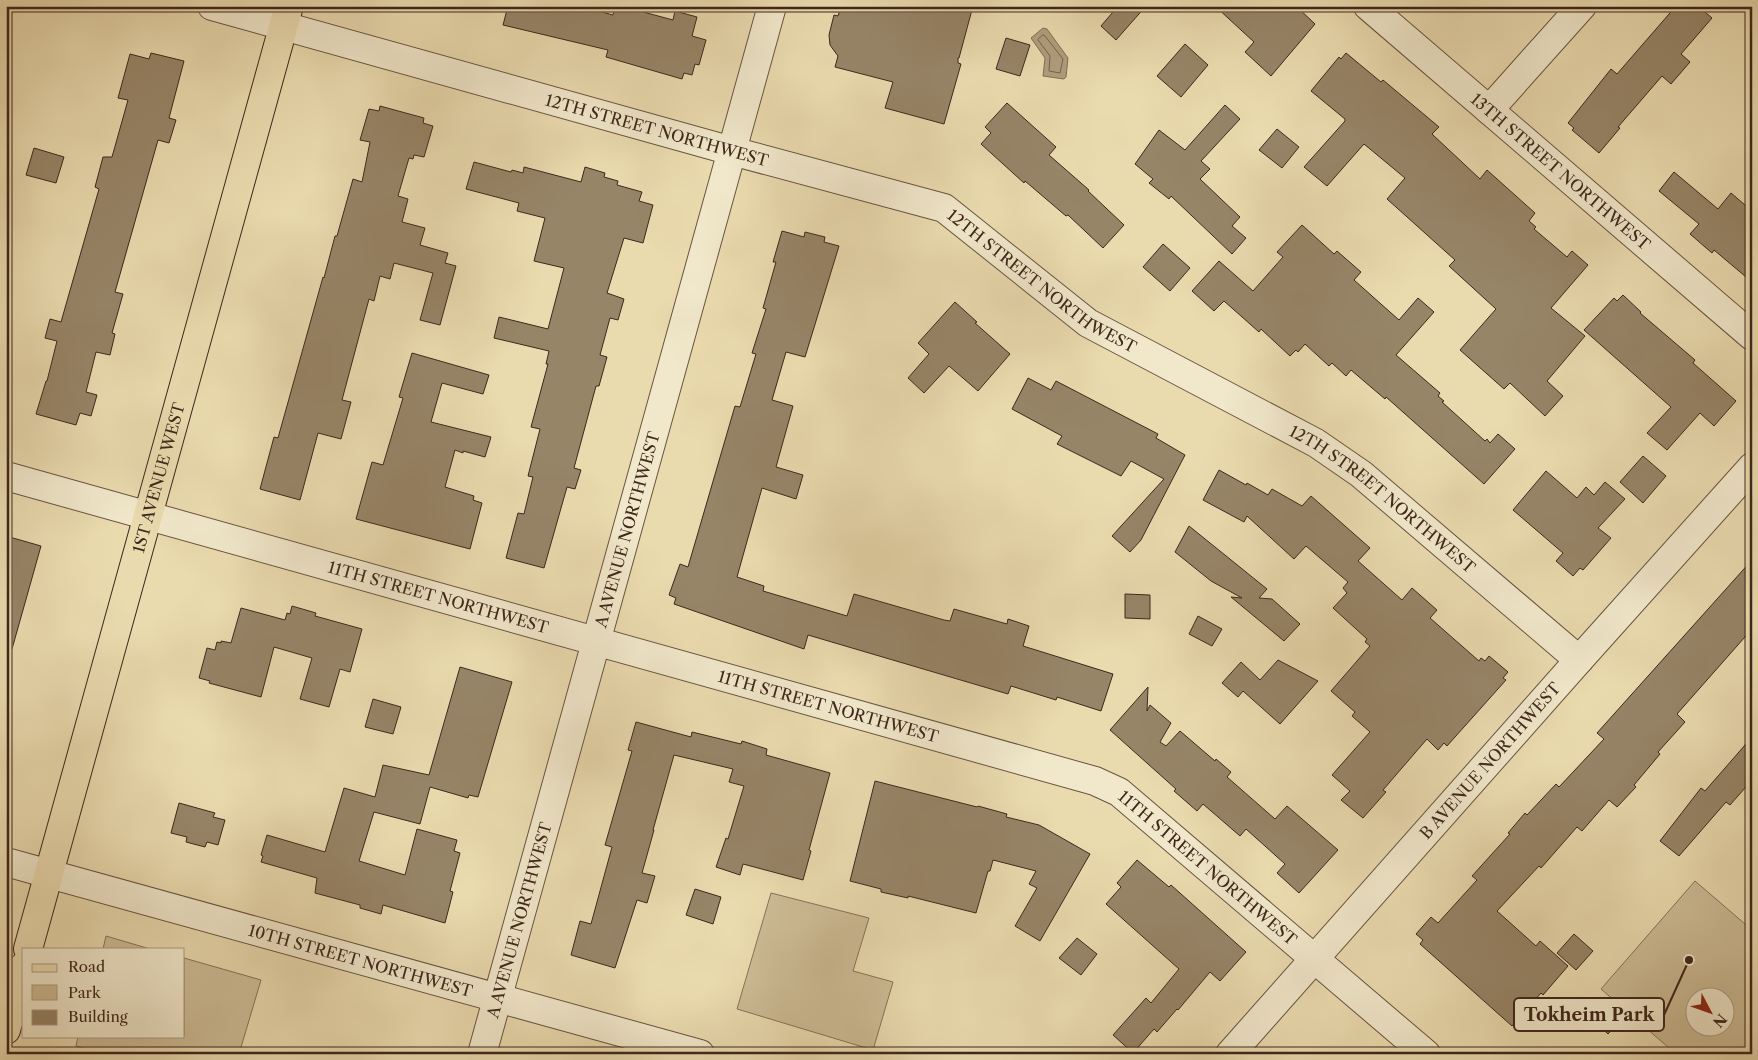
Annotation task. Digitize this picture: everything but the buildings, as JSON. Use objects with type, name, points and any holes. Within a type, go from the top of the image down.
[{"type":"main road","name":"1ST AVENUE WEST","points":[[28,948],[286,16]]},
{"type":"main road","points":[[6,1030],[22,973]]},
{"type":"street","name":"12TH STREET NORTHWEST","points":[[212,6],[286,16],[732,151],[944,208],[1088,323],[1316,443],[1361,474],[1579,660]]},
{"type":"street","name":"A AVENUE NORTHWEST","points":[[482,1054],[598,641],[772,6]]},
{"type":"street","name":"13TH STREET NORTHWEST","points":[[1368,6],[1752,336]]},
{"type":"street","points":[[1489,110],[1582,6]]},
{"type":"street","name":"B AVENUE NORTHWEST","points":[[1230,1054],[1752,467]]},
{"type":"street","name":"11TH STREET NORTHWEST","points":[[6,476],[385,580],[1095,781],[1119,792],[1426,1054]]},
{"type":"street","name":"10TH STREET NORTHWEST","points":[[6,862],[700,1054]]},
{"type":"green space","points":[[1695,881],[1752,930],[1752,1050],[1748,1054],[1676,1054],[1601,989]]},
{"type":"green space","points":[[771,893],[869,918],[853,971],[893,982],[873,1050],[737,1009]]},
{"type":"green space","points":[[106,936],[147,948],[103,948]]},
{"type":"green space","points":[[185,958],[261,980],[239,1054],[102,1054],[76,1046],[78,1038],[185,1038]]},
{"type":"water","points":[[1043,28],[1047,29],[1068,58],[1066,77],[1064,79],[1043,76],[1045,58],[1031,38]]},
{"type":"place","name":"Tokheim Park","points":[[1689,960]]}]
